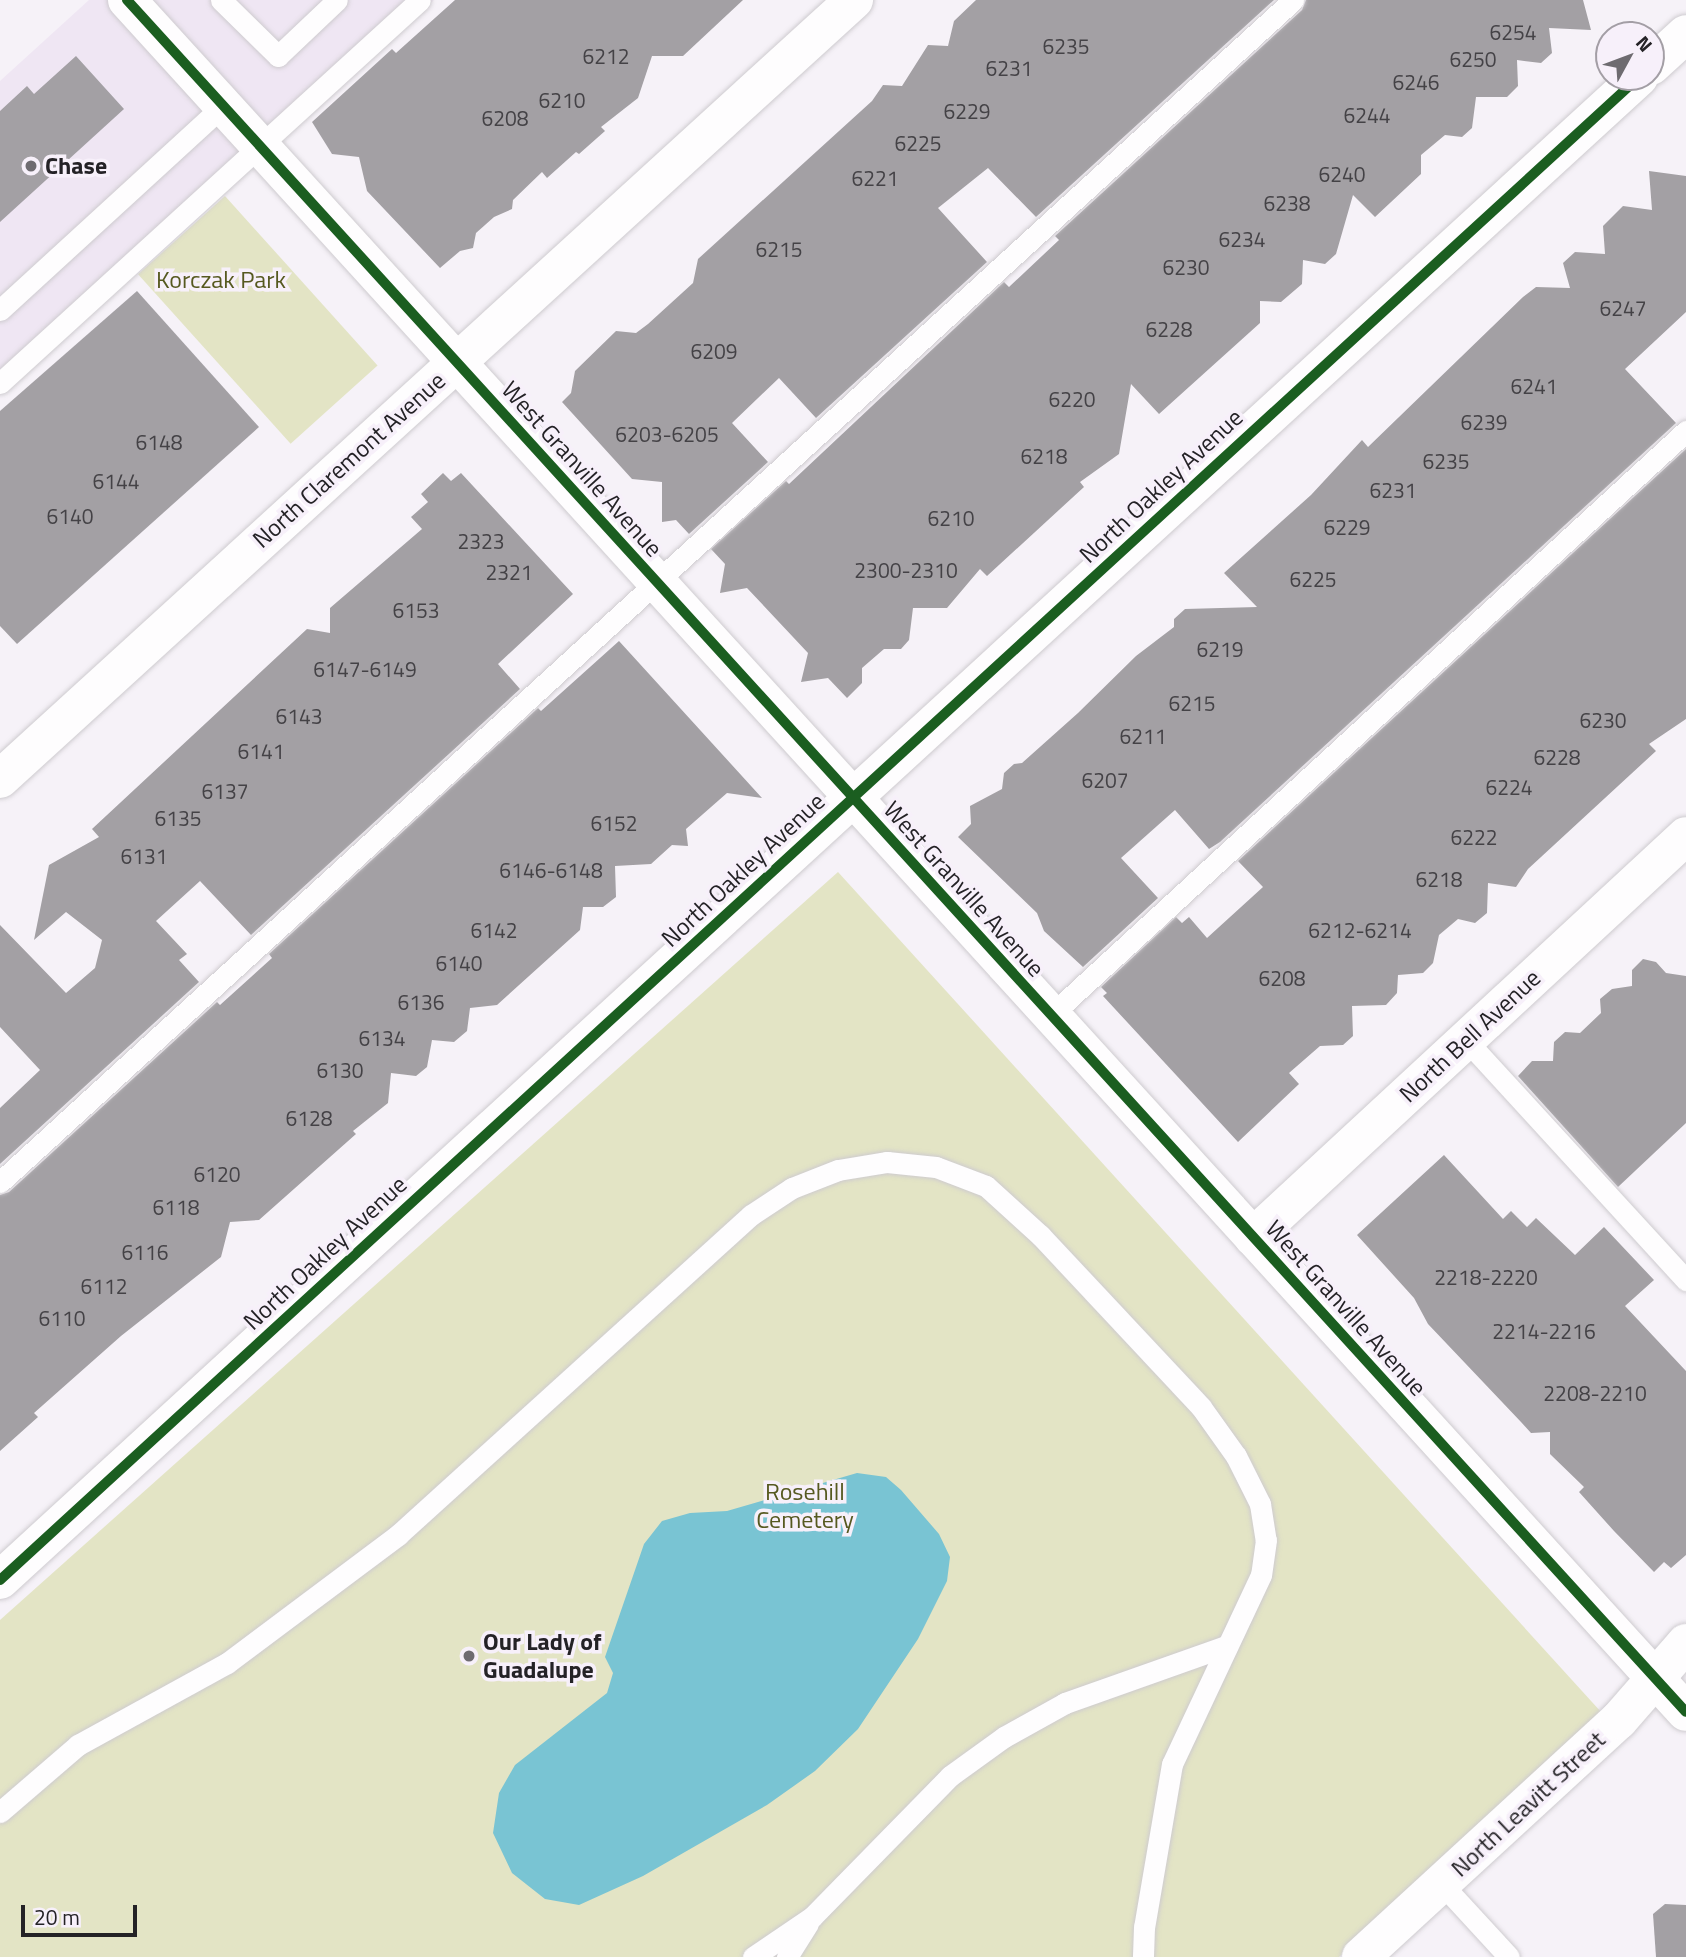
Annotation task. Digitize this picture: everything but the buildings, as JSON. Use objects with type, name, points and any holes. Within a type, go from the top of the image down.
[{"type":"street","name":"West Granville Avenue","points":[[127,0],[1686,1712]]},
{"type":"street","name":"North Claremont Avenue","points":[[0,779],[854,0]]},
{"type":"street","points":[[1665,53],[1686,34]]},
{"type":"street","name":"North Oakley Avenue","points":[[0,1580],[1624,91]]},
{"type":"street","name":"North Bell Avenue","points":[[1253,1237],[1683,844]]},
{"type":"street","name":"North Leavitt Street","points":[[1361,1957],[1619,1720],[1686,1643]]},
{"type":"lane","points":[[221,0],[278,56],[337,0]]},
{"type":"lane","points":[[0,383],[420,0]]},
{"type":"lane","points":[[0,1182],[1293,0]]},
{"type":"lane","points":[[0,310],[223,106]]},
{"type":"lane","points":[[1051,1016],[1686,431]]},
{"type":"lane","points":[[1466,1040],[1686,1280]]},
{"type":"lane","points":[[0,1812],[78,1745],[227,1662],[398,1535],[751,1215],[792,1188],[838,1170],[887,1162],[936,1167],[986,1186],[1041,1236],[1201,1407],[1236,1455],[1260,1504],[1266,1540],[1250,1605],[1226,1646],[1172,1764],[1144,1927],[1143,1957]]},
{"type":"lane","points":[[754,1957],[811,1917],[950,1776],[1004,1737],[1065,1703],[1226,1646]]},
{"type":"lane","points":[[1441,1883],[1508,1957]]},
{"type":"lane","points":[[787,1957],[811,1917]]},
{"type":"shaded area","points":[[89,0],[434,0],[0,394],[0,81]]},
{"type":"green space","name":"Korczak Park","points":[[225,196],[378,365],[291,444],[138,274]]},
{"type":"green space","name":"Rosehill Cemetery","points":[[838,872],[1602,1713],[1339,1957],[0,1957],[0,1620]]},
{"type":"water","points":[[857,1473],[886,1477],[901,1490],[939,1534],[950,1557],[947,1581],[918,1639],[858,1729],[815,1771],[767,1805],[643,1876],[579,1905],[545,1899],[512,1873],[493,1833],[499,1793],[515,1765],[607,1693],[613,1673],[605,1657],[644,1544],[662,1521],[690,1513],[727,1511]]},
{"type":"cycle path","points":[[127,0],[1686,1712]]},
{"type":"cycle path","points":[[0,1580],[1624,91]]},
{"type":"place","name":"Chase","points":[[31,166]]},
{"type":"place","name":"Our Lady of Guadalupe","points":[[469,1656]]}]
